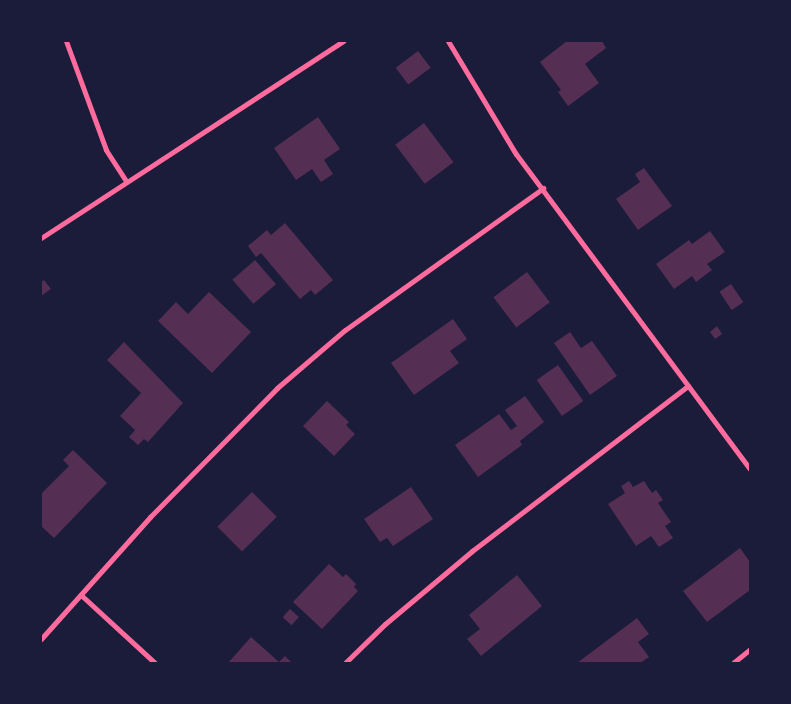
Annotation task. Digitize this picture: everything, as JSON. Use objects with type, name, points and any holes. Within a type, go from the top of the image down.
[{"type":"street","points":[[66,41],[106,150],[126,180]]},
{"type":"street","points":[[41,238],[126,180],[343,41]]},
{"type":"street","points":[[448,41],[491,115],[750,469]]},
{"type":"street","points":[[41,639],[150,517],[277,388],[345,330],[543,188]]},
{"type":"street","points":[[345,663],[385,624],[472,552],[688,386]]},
{"type":"street","points":[[81,595],[155,663]]},
{"type":"street","points":[[733,663],[750,649]]},
{"type":"building","points":[[567,41],[602,41],[606,48],[585,64],[599,83],[568,106],[558,92],[561,90],[540,62]]},
{"type":"building","points":[[418,51],[431,68],[408,85],[396,68]]},
{"type":"building","points":[[318,117],[340,149],[324,160],[333,174],[321,182],[312,169],[296,180],[274,148]]},
{"type":"building","points":[[424,123],[453,162],[425,184],[395,145]]},
{"type":"building","points":[[644,168],[672,206],[638,230],[616,199],[640,182],[635,174]]},
{"type":"building","points":[[285,223],[333,280],[315,295],[311,290],[300,299],[261,253],[256,257],[248,246],[267,230],[271,235]]},
{"type":"building","points":[[710,231],[725,252],[707,264],[712,270],[696,282],[692,276],[674,289],[656,264],[689,240],[692,244]]},
{"type":"building","points":[[255,260],[276,284],[253,304],[232,280]]},
{"type":"building","points":[[527,272],[550,302],[516,328],[493,297]]},
{"type":"building","points":[[44,280],[51,289],[41,296],[41,282]]},
{"type":"building","points":[[731,284],[743,302],[732,310],[719,292]]},
{"type":"building","points":[[209,292],[251,332],[212,373],[158,321],[176,302],[188,314]]},
{"type":"building","points":[[453,319],[467,339],[450,351],[459,363],[414,395],[391,363]]},
{"type":"building","points":[[717,326],[722,334],[715,339],[710,332]]},
{"type":"building","points":[[570,332],[581,348],[592,341],[617,376],[590,395],[554,343]]},
{"type":"building","points":[[124,342],[183,403],[148,442],[144,439],[138,445],[129,437],[135,430],[120,416],[141,393],[107,360]]},
{"type":"building","points":[[558,365],[583,401],[562,416],[537,380]]},
{"type":"building","points":[[525,396],[544,422],[520,441],[522,445],[478,477],[455,445],[499,414],[511,430],[517,426],[505,410]]},
{"type":"building","points":[[327,401],[349,422],[346,425],[355,434],[334,456],[303,426]]},
{"type":"building","points":[[73,450],[107,483],[54,538],[41,526],[41,494],[69,466],[63,460]]},
{"type":"building","points":[[629,481],[633,487],[644,481],[652,493],[656,490],[663,500],[658,503],[671,522],[665,526],[673,538],[659,547],[651,536],[636,546],[608,504],[625,493],[621,486]]},
{"type":"building","points":[[411,487],[433,519],[393,546],[387,538],[380,542],[364,519]]},
{"type":"building","points":[[252,492],[277,517],[242,551],[217,527]]},
{"type":"building","points":[[740,548],[750,562],[750,590],[707,622],[683,591]]},
{"type":"building","points":[[329,564],[343,577],[346,574],[356,584],[354,587],[358,591],[322,629],[293,602]]},
{"type":"building","points":[[517,575],[542,606],[481,656],[467,639],[480,629],[469,615]]},
{"type":"building","points":[[290,609],[299,617],[292,625],[283,617]]},
{"type":"building","points":[[637,618],[649,634],[638,642],[649,657],[640,663],[577,663]]},
{"type":"building","points":[[251,637],[279,662],[285,656],[292,663],[228,663]]}]
